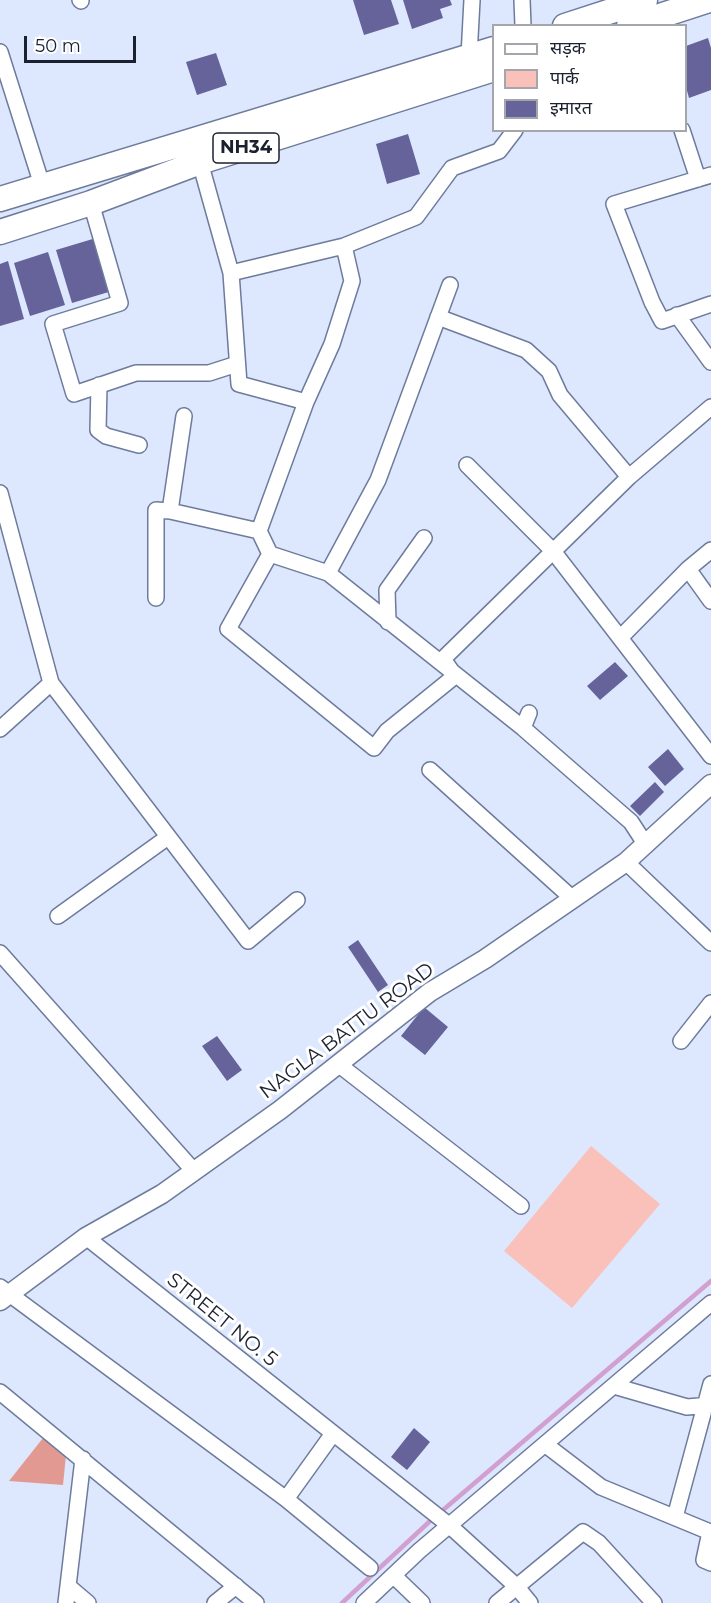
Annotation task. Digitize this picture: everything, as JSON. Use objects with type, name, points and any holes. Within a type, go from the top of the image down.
[{"type":"highway","points":[[584,24],[641,18],[709,0]]},
{"type":"highway","name":"NH34","points":[[0,199],[492,50]]},
{"type":"highway","name":"NH34","points":[[0,232],[91,203],[200,162],[492,70]]},
{"type":"street","points":[[469,56],[472,0]]},
{"type":"street","points":[[522,0],[523,24]]},
{"type":"street","points":[[0,52],[42,185]]},
{"type":"street","points":[[231,273],[344,246],[416,217],[452,168],[499,151],[514,132]]},
{"type":"street","points":[[683,132],[704,177],[614,204],[644,283],[662,321],[711,304]]},
{"type":"street","points":[[200,162],[231,273],[238,384],[306,402]]},
{"type":"street","points":[[91,203],[120,303],[53,324],[74,394],[136,373],[209,373],[237,364]]},
{"type":"street","points":[[344,246],[352,280],[332,344],[306,402],[259,531],[270,554],[328,573],[455,676],[526,720],[631,822],[646,844]]},
{"type":"street","points":[[328,573],[378,480],[450,285]]},
{"type":"street","points":[[677,315],[711,362]]},
{"type":"street","points":[[438,317],[526,350],[549,371],[560,395],[629,477]]},
{"type":"street","points":[[99,385],[98,430],[106,436],[139,445]]},
{"type":"street","points":[[455,676],[443,658],[629,477],[711,407]]},
{"type":"street","points":[[170,511],[184,416]]},
{"type":"street","points":[[467,465],[553,550],[711,756]]},
{"type":"street","points":[[0,493],[51,683],[248,941],[297,900]]},
{"type":"street","points":[[156,598],[156,510],[170,511],[259,531]]},
{"type":"street","points":[[388,622],[387,590],[424,538]]},
{"type":"street","points":[[621,637],[688,569],[711,550]]},
{"type":"street","points":[[270,554],[228,629],[374,748],[387,731],[455,676]]},
{"type":"street","points":[[688,569],[711,601]]},
{"type":"street","points":[[0,729],[51,683]]},
{"type":"street","points":[[430,770],[573,899]]},
{"type":"street","name":"NAGLA BATTU ROAD","points":[[4,1294],[86,1237],[162,1194],[280,1110],[430,992],[485,959],[627,862],[711,784]]},
{"type":"street","points":[[58,916],[168,837]]},
{"type":"street","points":[[627,862],[711,943]]},
{"type":"street","points":[[0,953],[193,1170]]},
{"type":"street","points":[[681,1041],[711,1003]]},
{"type":"street","points":[[338,1064],[521,1206]]},
{"type":"street","name":"STREET NO. 5","points":[[86,1237],[442,1521],[516,1586],[530,1603]]},
{"type":"street","points":[[4,1294],[286,1499],[370,1568]]},
{"type":"street","points":[[364,1603],[394,1576],[442,1521],[546,1445],[711,1303]]},
{"type":"street","points":[[675,1517],[708,1404],[711,1384]]},
{"type":"street","points":[[614,1386],[687,1407],[708,1404]]},
{"type":"street","points":[[0,1392],[256,1603]]},
{"type":"street","points":[[286,1499],[332,1435]]},
{"type":"street","points":[[546,1445],[601,1487],[710,1532],[704,1560],[711,1563]]},
{"type":"street","points":[[66,1603],[83,1459]]},
{"type":"street","points":[[496,1603],[583,1532],[599,1543],[654,1603]]},
{"type":"street","points":[[394,1576],[422,1603]]},
{"type":"street","points":[[68,1586],[88,1603]]},
{"type":"street","points":[[214,1603],[236,1586]]},
{"type":"green space","points":[[591,1146],[660,1204],[572,1308],[504,1251]]},
{"type":"shaded area","points":[[43,1438],[66,1455],[63,1485],[9,1481]]},
{"type":"building","points":[[353,0],[391,0],[399,24],[364,35]]},
{"type":"building","points":[[403,0],[450,0],[452,5],[440,9],[443,18],[412,29]]},
{"type":"building","points":[[708,38],[711,48],[711,90],[689,98],[687,91],[687,46]]},
{"type":"building","points":[[216,53],[227,85],[197,95],[186,62]]},
{"type":"building","points":[[408,134],[420,174],[387,184],[376,144]]},
{"type":"building","points":[[96,238],[112,291],[72,303],[56,250]]},
{"type":"building","points":[[48,252],[65,305],[30,316],[14,263]]},
{"type":"building","points":[[8,261],[24,319],[0,326],[0,264]]},
{"type":"building","points":[[615,662],[628,676],[600,700],[587,686]]},
{"type":"building","points":[[668,749],[684,769],[665,786],[648,767]]},
{"type":"building","points":[[655,782],[664,792],[640,816],[630,806]]},
{"type":"building","points":[[358,940],[388,985],[378,992],[348,947]]},
{"type":"building","points":[[424,1007],[448,1027],[425,1055],[401,1036]]},
{"type":"building","points":[[217,1036],[242,1070],[227,1081],[202,1046]]},
{"type":"building","points":[[414,1428],[430,1442],[407,1470],[391,1457]]},
{"type":"waterway","points":[[342,1603],[429,1522],[711,1281]]}]
